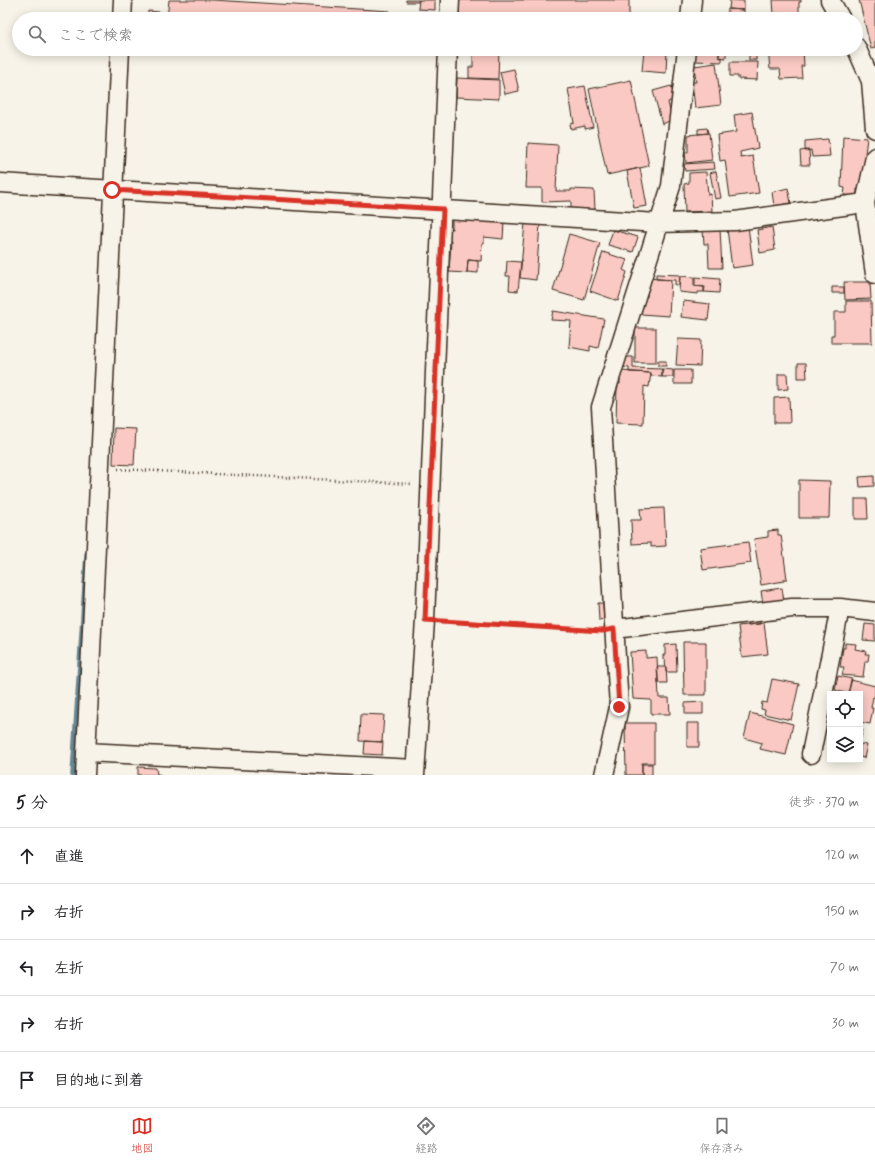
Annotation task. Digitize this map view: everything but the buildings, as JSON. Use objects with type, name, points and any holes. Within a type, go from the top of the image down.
[{"type":"street","points":[[122,12],[123,0]]},
{"type":"street","points":[[449,12],[450,0]]},
{"type":"street","points":[[691,12],[692,0]]},
{"type":"street","points":[[830,0],[837,12]]},
{"type":"street","points":[[85,775],[120,56]]},
{"type":"street","points":[[86,752],[256,768],[415,772],[425,620],[443,209],[448,56]]},
{"type":"street","points":[[604,775],[616,727],[619,707],[601,407],[658,223],[671,186],[686,56]]},
{"type":"street","points":[[860,56],[871,81],[875,129]]},
{"type":"street","points":[[875,157],[865,203],[875,274]]},
{"type":"street","points":[[0,183],[658,223],[735,221],[865,203]]},
{"type":"street","points":[[614,629],[792,608],[840,608],[875,612]]},
{"type":"street","points":[[811,754],[840,608]]},
{"type":"path","points":[[100,468],[430,484]]},
{"type":"path","points":[[425,620],[602,631],[614,629]]},
{"type":"waterway","points":[[73,775],[87,554]]},
{"type":"route","points":[[112,190],[443,209],[425,620],[602,631],[614,629],[619,707]]}]
